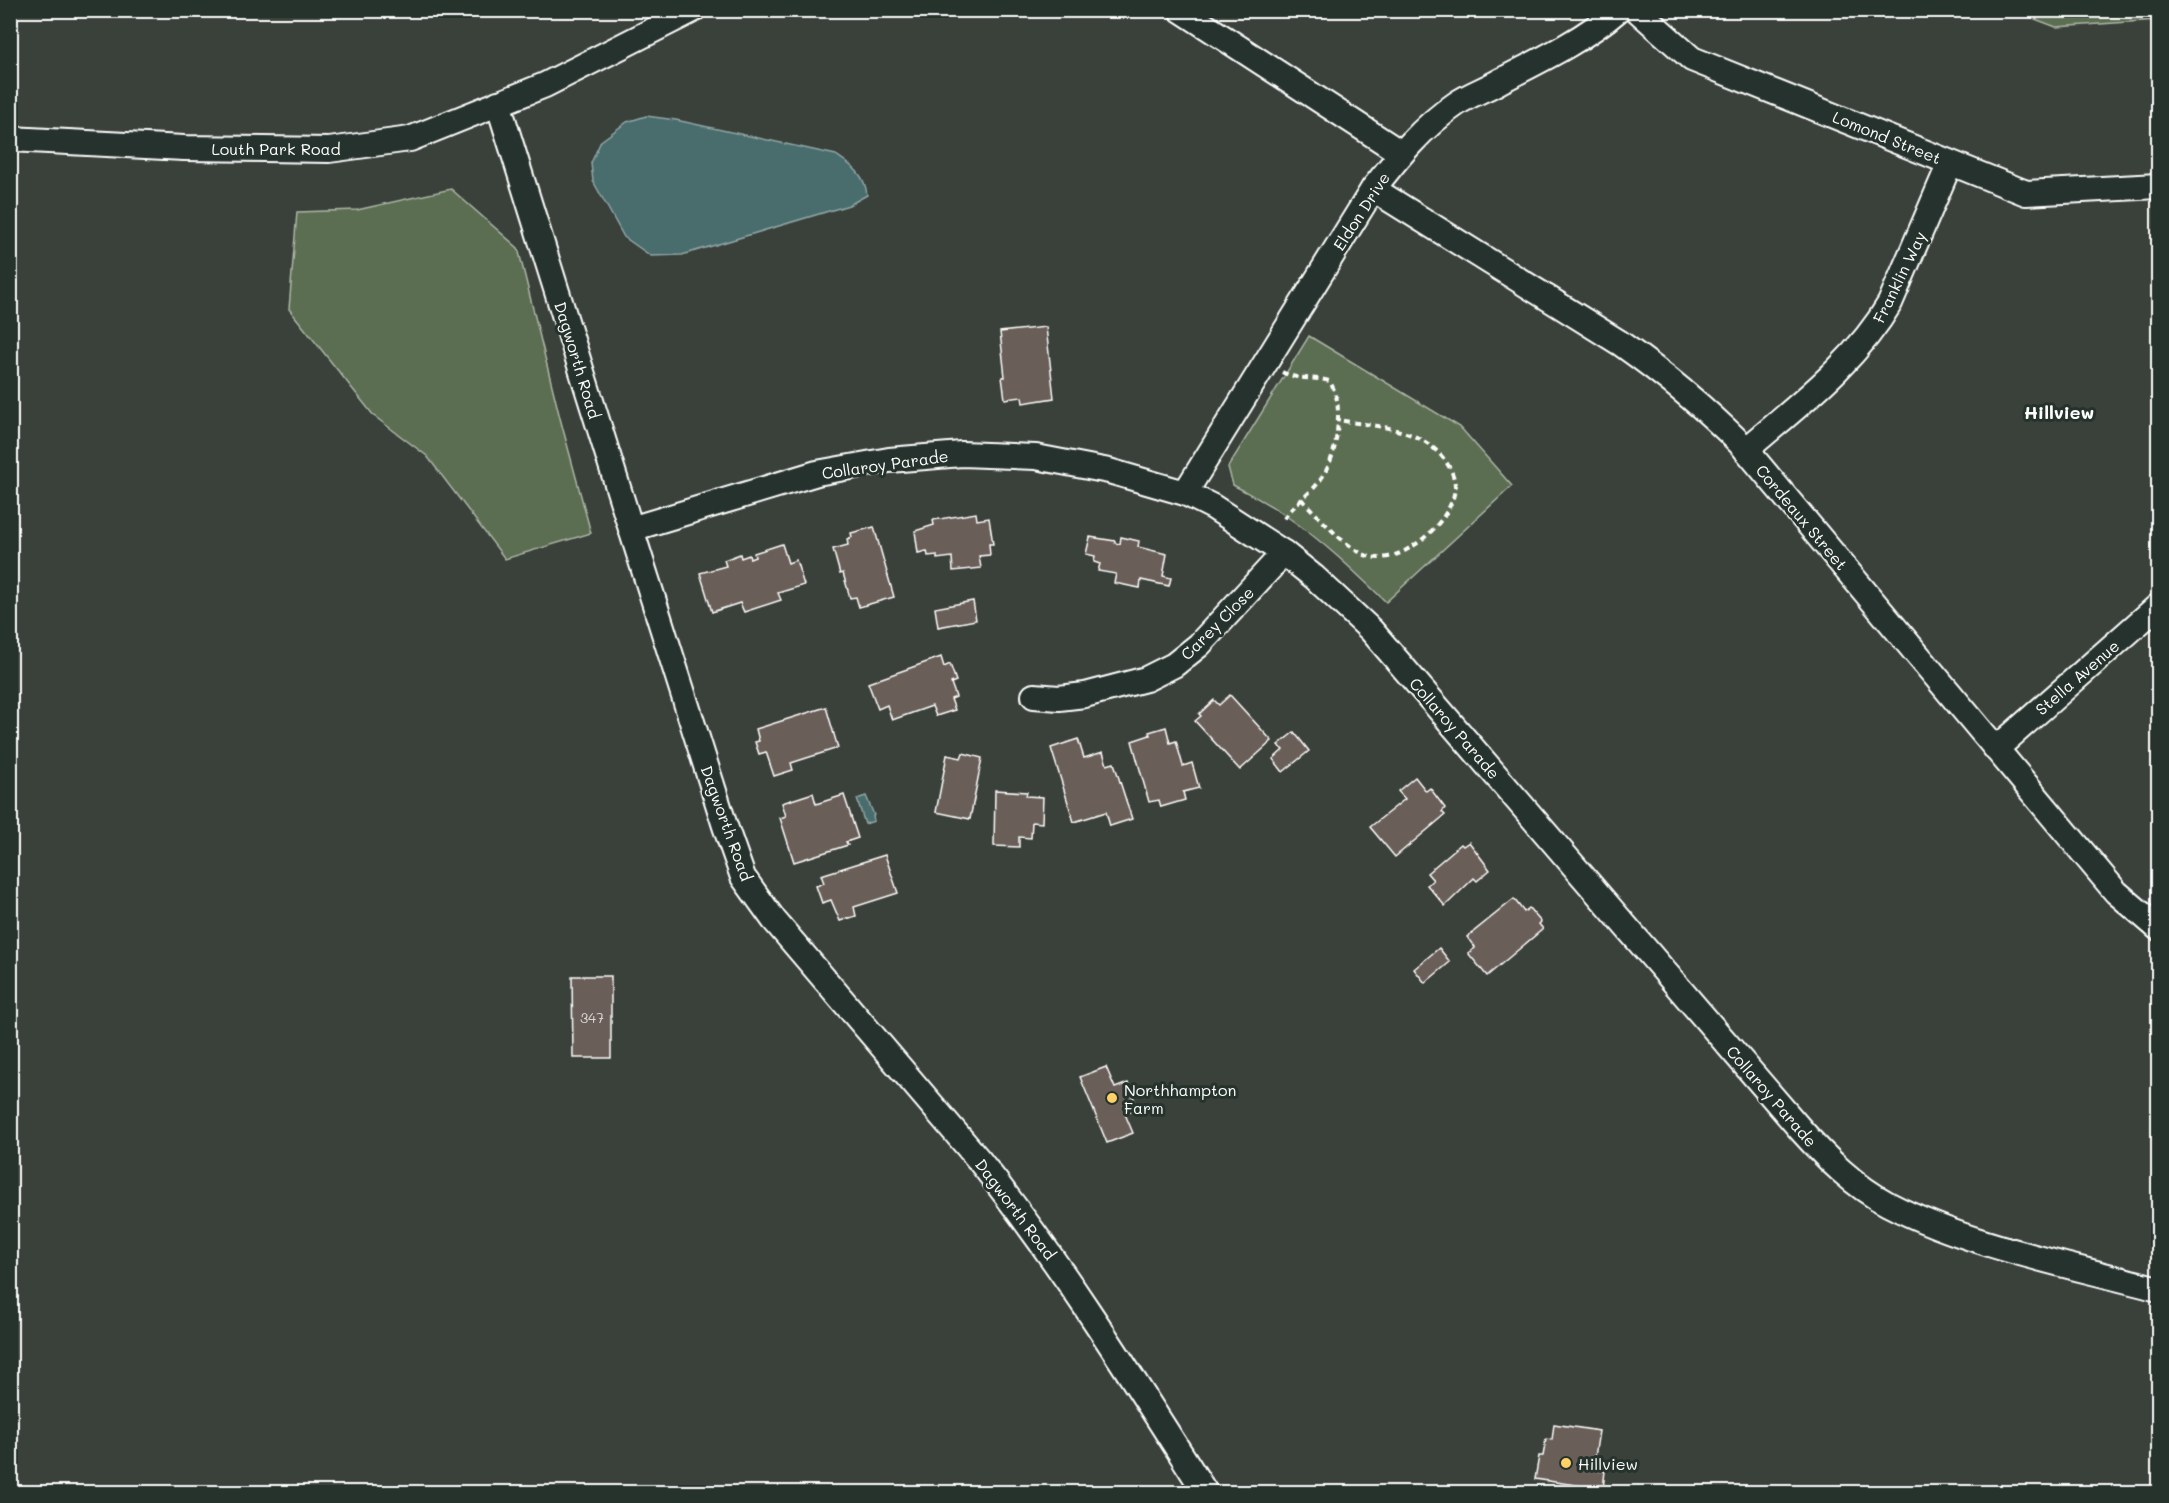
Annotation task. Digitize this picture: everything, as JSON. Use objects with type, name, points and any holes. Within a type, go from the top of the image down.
[{"type":"street","name":"Louth Park Road","points":[[10,139],[184,148],[329,150],[410,139],[545,85],[693,10]]},
{"type":"street","points":[[1181,10],[1401,153]]},
{"type":"street","name":"Eldon Drive","points":[[1185,493],[1373,189],[1401,153],[1425,128],[1457,104],[1554,53],[1599,26],[1618,10]]},
{"type":"street","name":"Lomond Street","points":[[1637,10],[1692,58],[2026,193],[2158,186]]},
{"type":"street","name":"Dagworth Road","points":[[498,103],[725,826],[744,877],[780,927],[1010,1199],[1068,1279],[1205,1492]]},
{"type":"street","name":"Franklin Way","points":[[1746,450],[1852,357],[1879,322],[1890,303],[1950,163]]},
{"type":"street","name":"Cordeaux Street","points":[[1373,189],[1620,343],[1682,390],[1746,450],[2116,892],[2158,928]]},
{"type":"street","name":"Collaroy Parade","points":[[631,529],[817,473],[925,456],[962,454],[1036,457],[1109,471],[1185,493],[1214,507],[1284,553],[1344,603],[1371,630],[1801,1131],[1823,1155],[1854,1182],[1887,1203],[1932,1224],[2015,1251],[2158,1289]]},
{"type":"street","name":"Carey Close","points":[[1034,696],[1059,698],[1086,695],[1146,679],[1174,665],[1199,645],[1284,553]]},
{"type":"street","name":"Stella Avenue","points":[[1996,749],[2158,606]]},
{"type":"path","points":[[1281,372],[1298,379],[1329,381],[1337,396],[1338,420],[1337,437],[1330,464],[1324,475],[1283,520]]},
{"type":"path","points":[[1301,499],[1350,546],[1361,553],[1383,558],[1395,556],[1428,534],[1444,516],[1451,502],[1455,488],[1453,475],[1438,452],[1425,441],[1394,429],[1338,420]]},
{"type":"green space","points":[[2014,11],[2158,11],[2158,20],[2056,27]]},
{"type":"green space","points":[[451,189],[518,248],[591,533],[505,559],[427,456],[374,416],[289,309],[297,212],[357,210]]},
{"type":"green space","points":[[1309,336],[1460,427],[1512,486],[1386,602],[1300,526],[1233,485],[1228,467]]},
{"type":"water","points":[[646,116],[676,120],[836,155],[861,176],[867,195],[849,205],[682,255],[651,256],[624,237],[593,181],[591,163],[601,141],[627,122]]},
{"type":"water","points":[[866,796],[874,815],[874,821],[865,824],[857,799]]},
{"type":"building","points":[[1046,327],[1054,398],[1023,403],[1022,397],[1005,399],[1000,332]]},
{"type":"building","points":[[976,513],[977,520],[989,518],[993,544],[989,544],[990,555],[979,556],[981,568],[953,571],[952,557],[937,559],[937,555],[928,556],[927,551],[918,553],[915,531],[934,525],[933,520]]},
{"type":"building","points":[[874,527],[894,597],[859,607],[856,597],[850,598],[833,549],[848,545],[847,539],[852,537],[851,533]]},
{"type":"building","points":[[1090,537],[1120,544],[1121,537],[1139,541],[1138,547],[1167,554],[1163,576],[1171,578],[1169,586],[1141,580],[1140,588],[1114,583],[1116,574],[1098,571],[1100,564],[1094,562],[1095,556],[1086,554]]},
{"type":"building","points":[[782,544],[788,563],[796,560],[804,585],[778,593],[781,600],[744,612],[740,603],[712,612],[700,573],[726,566],[724,560],[740,554],[741,558],[749,555],[750,559],[755,557],[754,553]]},
{"type":"building","points":[[973,601],[976,620],[938,627],[935,608]]},
{"type":"building","points":[[941,657],[944,667],[950,664],[956,681],[951,683],[956,697],[951,699],[955,710],[936,716],[932,706],[892,720],[887,705],[878,709],[868,683]]},
{"type":"building","points":[[1230,695],[1272,741],[1240,770],[1195,721],[1214,700],[1219,705]]},
{"type":"building","points":[[826,707],[838,748],[791,763],[793,770],[774,776],[766,752],[759,754],[755,742],[759,741],[756,729]]},
{"type":"building","points":[[1166,727],[1170,743],[1176,741],[1183,766],[1192,763],[1199,788],[1183,792],[1185,800],[1161,807],[1159,800],[1149,802],[1132,741],[1150,735],[1149,732]]},
{"type":"building","points":[[1294,732],[1309,751],[1283,772],[1273,759],[1283,750],[1278,745]]},
{"type":"building","points":[[1078,739],[1084,758],[1103,752],[1107,765],[1114,763],[1132,819],[1110,826],[1106,812],[1074,822],[1051,748]]},
{"type":"building","points":[[963,753],[982,758],[970,819],[936,812],[947,755],[961,758]]},
{"type":"building","points":[[1415,777],[1426,791],[1430,788],[1445,808],[1442,812],[1445,815],[1395,857],[1370,827],[1405,799],[1398,791]]},
{"type":"building","points":[[995,790],[1027,792],[1026,796],[1043,797],[1042,823],[1032,822],[1031,838],[1019,837],[1019,847],[994,846]]},
{"type":"building","points":[[813,793],[816,804],[844,795],[858,838],[846,842],[848,845],[794,862],[780,818],[786,816],[782,803]]},
{"type":"building","points":[[1469,842],[1490,870],[1477,881],[1474,878],[1445,906],[1427,885],[1433,880],[1427,873],[1461,844],[1463,846]]},
{"type":"building","points":[[885,855],[898,893],[854,907],[856,916],[840,921],[831,900],[822,903],[816,886],[824,883],[821,875]]},
{"type":"building","points":[[1514,899],[1524,912],[1529,908],[1541,922],[1539,924],[1543,929],[1487,976],[1468,953],[1475,948],[1467,937]]},
{"type":"building","points":[[1439,948],[1450,962],[1425,983],[1414,969]]},
{"type":"building","points":[[572,976],[611,976],[611,1058],[573,1058]]},
{"type":"building","name":"Northhampton Farm","points":[[1106,1067],[1115,1088],[1128,1083],[1138,1109],[1125,1114],[1133,1133],[1107,1143],[1080,1077]]},
{"type":"building","name":"Hillview","points":[[1554,1424],[1599,1431],[1593,1470],[1605,1471],[1603,1489],[1535,1479],[1539,1456],[1543,1456],[1546,1439],[1552,1440]]},
{"type":"place","name":"Northhampton Farm","points":[[1112,1098]]},
{"type":"place","name":"Hillview","points":[[1566,1463]]},
{"type":"district","name":"Hillview","points":[[2059,412]]}]
